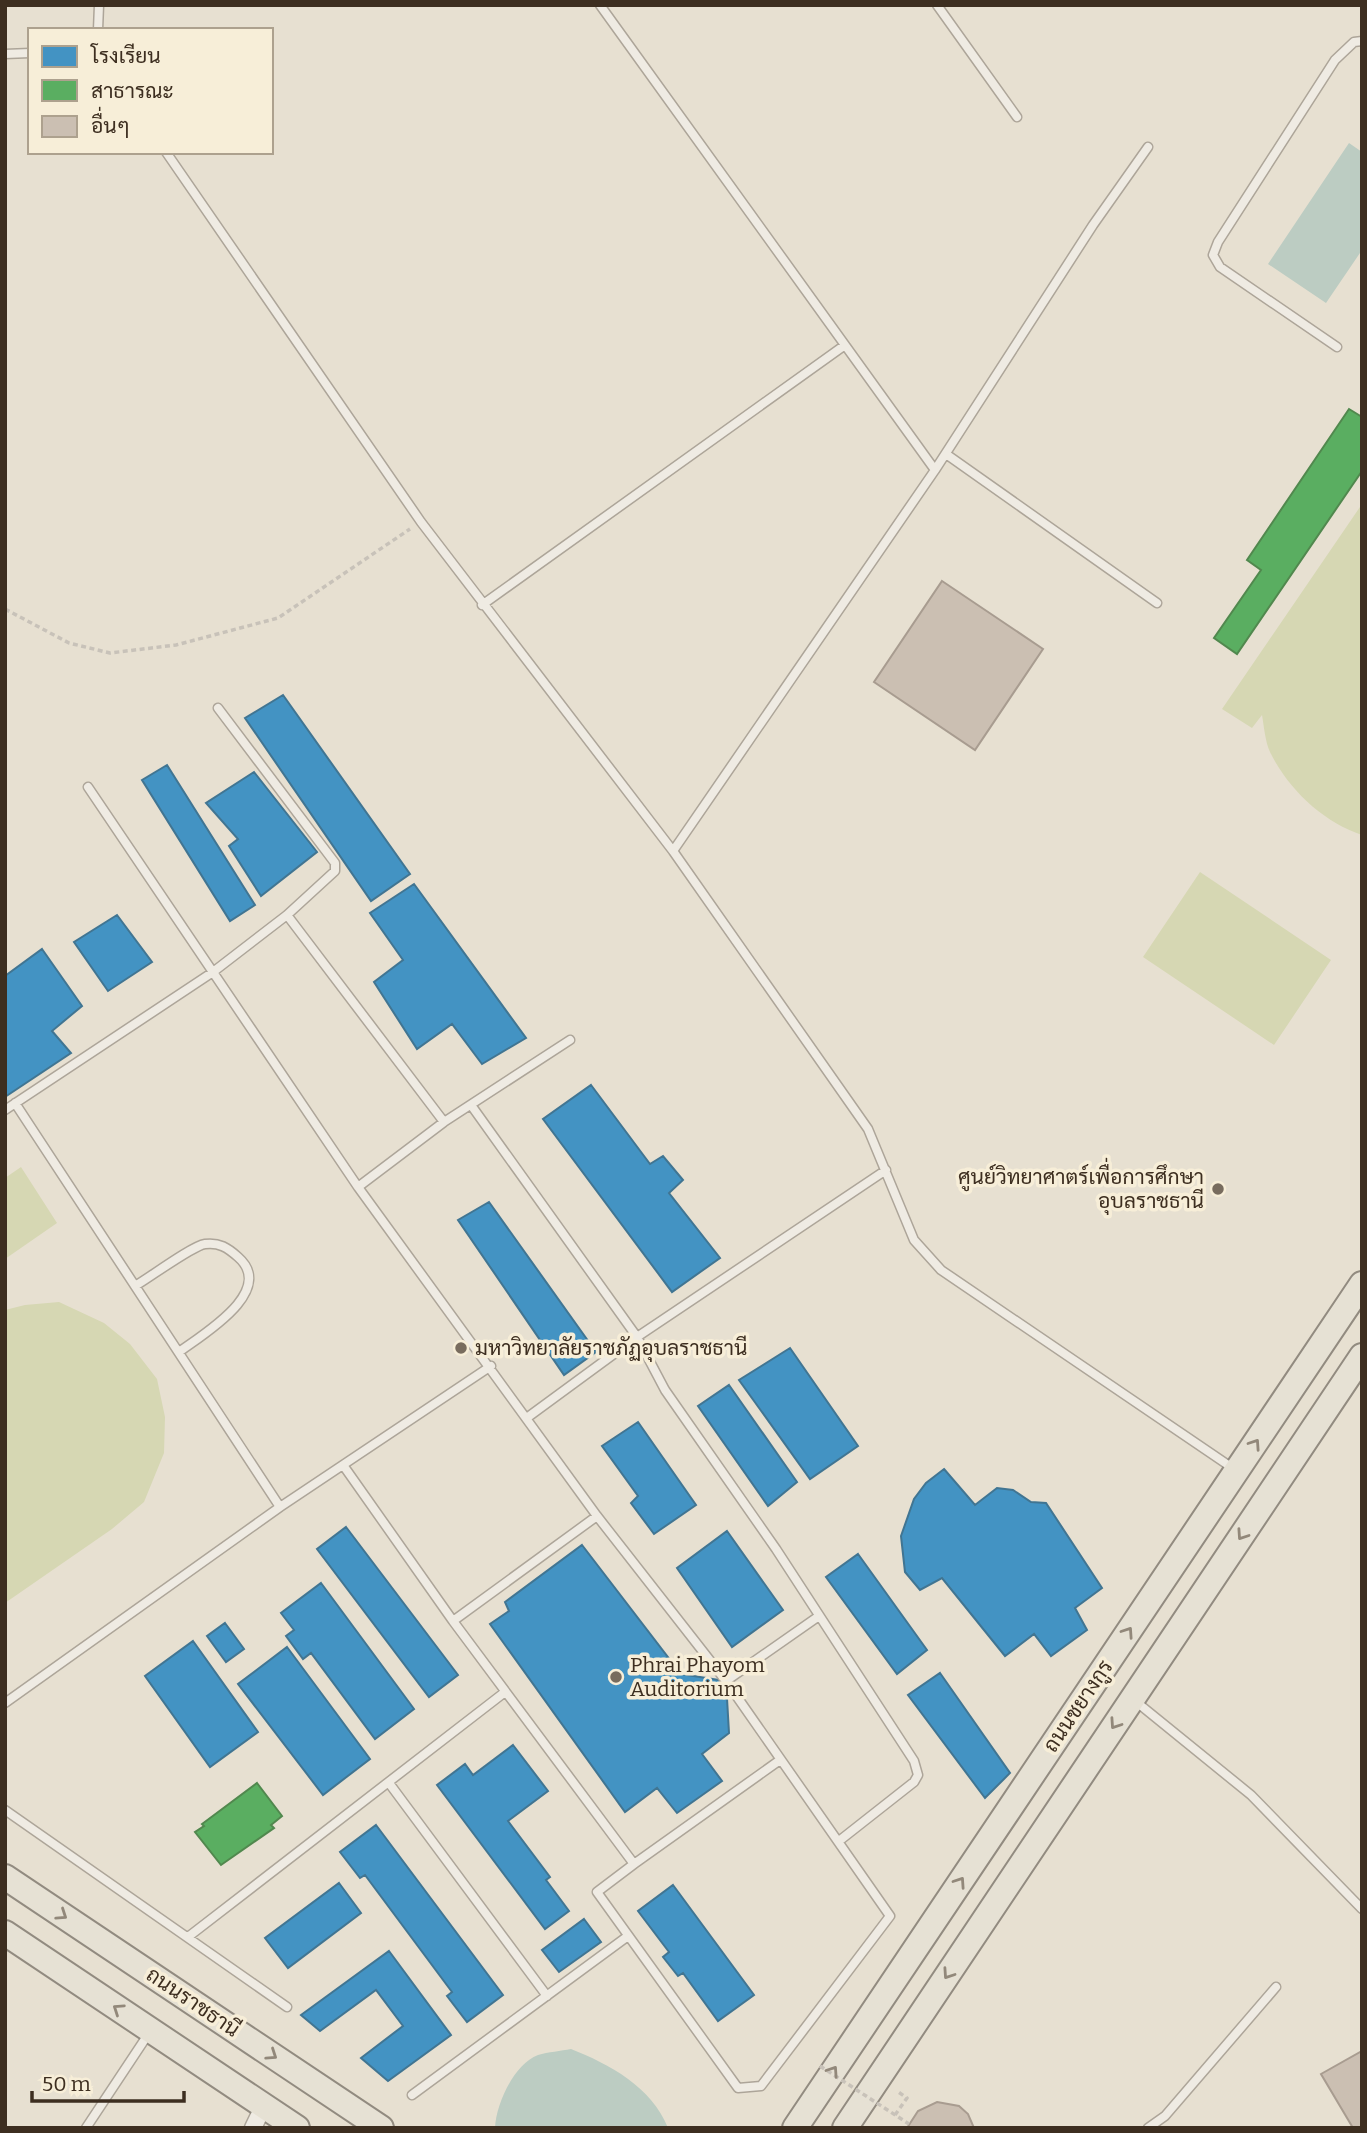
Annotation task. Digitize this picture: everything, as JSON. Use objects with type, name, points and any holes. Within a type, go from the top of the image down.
[{"type":"main road","name":"ถนนชยางกูร","points":[[795,2128],[1362,1284]]},
{"type":"main road","name":"ถนนชยางกูร","points":[[845,2128],[1362,1356]]},
{"type":"main road","name":"ถนนราชธานี","points":[[5,1877],[381,2128]]},
{"type":"main road","points":[[5,1933],[297,2128]]},
{"type":"street","points":[[253,2128],[264,2105]]},
{"type":"lane","points":[[98,28],[99,5]]},
{"type":"lane","points":[[600,5],[935,470]]},
{"type":"lane","points":[[937,5],[1017,117]]},
{"type":"lane","points":[[1337,347],[1220,267],[1213,255],[1335,60],[1354,42],[1362,41]]},
{"type":"lane","points":[[5,54],[28,54]]},
{"type":"lane","points":[[673,851],[946,454],[1093,225],[1148,147]]},
{"type":"lane","points":[[167,154],[421,522],[673,851],[868,1129],[914,1240],[941,1270],[1237,1471]]},
{"type":"lane","points":[[482,605],[845,345]]},
{"type":"lane","points":[[946,454],[1157,603]]},
{"type":"lane","points":[[5,1110],[213,971],[287,915],[335,871],[335,863],[218,708]]},
{"type":"lane","points":[[88,787],[358,1187],[491,1366],[597,1516],[726,1681],[890,1916],[761,2086],[738,2088],[597,1892],[780,1760]]},
{"type":"lane","points":[[287,915],[444,1122]]},
{"type":"lane","points":[[358,1187],[444,1122],[570,1040]]},
{"type":"lane","points":[[15,1103],[280,1507]]},
{"type":"lane","points":[[471,1105],[637,1337],[665,1390],[729,1480],[917,1768],[914,1782],[839,1841]]},
{"type":"lane","points":[[528,1417],[637,1337],[886,1170]]},
{"type":"lane","points":[[135,1286],[203,1244],[226,1246],[242,1260],[249,1280],[241,1304],[179,1352]]},
{"type":"lane","points":[[5,1703],[280,1507],[491,1366]]},
{"type":"lane","points":[[342,1465],[453,1621],[634,1864]]},
{"type":"lane","points":[[453,1621],[597,1516]]},
{"type":"lane","points":[[726,1681],[819,1616]]},
{"type":"lane","points":[[188,1937],[505,1692]]},
{"type":"lane","points":[[1132,1698],[1251,1795],[1362,1909]]},
{"type":"lane","points":[[389,1783],[547,1996]]},
{"type":"lane","points":[[5,1810],[287,2007]]},
{"type":"lane","points":[[412,2095],[628,1936]]},
{"type":"lane","points":[[1148,2128],[1165,2116],[1276,1987]]},
{"type":"lane","points":[[86,2128],[150,2031]]},
{"type":"path","points":[[5,609],[69,643],[110,653],[176,645],[278,618],[421,522]]},
{"type":"path","points":[[820,2066],[909,2124]]},
{"type":"path","points":[[895,2115],[907,2098]]},
{"type":"green space","points":[[1362,504],[1362,835],[1320,813],[1286,779],[1270,752],[1262,715],[1252,728],[1222,709]]},
{"type":"green space","points":[[1200,872],[1331,960],[1274,1045],[1143,957]]},
{"type":"green space","points":[[21,1167],[57,1223],[5,1259],[5,1178]]},
{"type":"green space","points":[[59,1302],[104,1323],[130,1344],[157,1379],[165,1417],[164,1453],[144,1502],[112,1529],[5,1603],[5,1310]]},
{"type":"shaded area","points":[[1349,143],[1362,152],[1362,250],[1326,303],[1268,264]]},
{"type":"shaded area","points":[[571,2049],[628,2079],[651,2100],[668,2128],[495,2128],[503,2097],[521,2067],[538,2055]]},
{"type":"building: โรงเรียน","points":[[283,695],[410,874],[371,901],[245,718]]},
{"type":"building: โรงเรียน","points":[[167,765],[255,905],[230,921],[142,780]]},
{"type":"building: โรงเรียน","points":[[254,772],[317,852],[261,896],[229,846],[238,839],[206,803]]},
{"type":"building: โรงเรียน","points":[[414,884],[526,1038],[482,1064],[452,1024],[417,1049],[374,982],[403,960],[370,913]]},
{"type":"building: โรงเรียน","points":[[117,915],[152,962],[108,991],[74,942]]},
{"type":"building: โรงเรียน","points":[[42,949],[82,1006],[52,1031],[71,1053],[5,1097],[5,976]]},
{"type":"building: โรงเรียน","points":[[591,1085],[650,1164],[663,1156],[683,1180],[669,1193],[720,1258],[672,1292],[543,1119]]},
{"type":"building: โรงเรียน","points":[[489,1202],[596,1352],[564,1375],[458,1220]]},
{"type":"building: โรงเรียน","points":[[790,1348],[858,1446],[810,1479],[739,1380]]},
{"type":"building: โรงเรียน","points":[[729,1385],[797,1482],[768,1506],[698,1406]]},
{"type":"building: โรงเรียน","points":[[638,1422],[696,1505],[654,1534],[631,1503],[638,1496],[602,1446]]},
{"type":"building: โรงเรียน","points":[[944,1469],[975,1505],[997,1488],[1013,1490],[1031,1502],[1046,1503],[1102,1588],[1075,1608],[1087,1630],[1051,1656],[1034,1634],[1005,1656],[942,1578],[920,1590],[905,1572],[901,1536],[914,1499],[926,1483]]},
{"type":"building: โรงเรียน","points":[[346,1527],[458,1675],[429,1697],[317,1549]]},
{"type":"building: โรงเรียน","points":[[727,1531],[783,1610],[732,1647],[677,1568]]},
{"type":"building: โรงเรียน","name":"Phrai Phayom Auditorium","points":[[582,1545],[681,1674],[726,1681],[729,1733],[702,1754],[722,1781],[677,1813],[657,1788],[625,1812],[490,1624],[509,1611],[505,1602]]},
{"type":"building: โรงเรียน","points":[[858,1554],[927,1650],[897,1674],[826,1577]]},
{"type":"building: โรงเรียน","points":[[321,1583],[414,1709],[375,1739],[311,1653],[303,1659],[286,1636],[294,1630],[281,1613]]},
{"type":"building: โรงเรียน","points":[[225,1623],[244,1649],[226,1662],[207,1636]]},
{"type":"building: โรงเรียน","points":[[193,1641],[258,1732],[210,1767],[145,1676]]},
{"type":"building: โรงเรียน","points":[[287,1647],[370,1759],[323,1795],[238,1684]]},
{"type":"building: โรงเรียน","points":[[940,1673],[1010,1773],[985,1798],[908,1695]]},
{"type":"building: โรงเรียน","points":[[513,1745],[548,1791],[508,1821],[550,1877],[546,1880],[569,1911],[545,1929],[437,1785],[465,1764],[473,1775]]},
{"type":"building: โรงเรียน","points":[[376,1825],[503,1995],[467,2022],[447,1996],[452,1992],[365,1875],[360,1878],[340,1852]]},
{"type":"building: โรงเรียน","points":[[339,1883],[361,1913],[288,1968],[265,1938]]},
{"type":"building: โรงเรียน","points":[[673,1885],[754,1995],[718,2021],[683,1973],[678,1976],[663,1957],[669,1952],[638,1911]]},
{"type":"building: โรงเรียน","points":[[584,1919],[601,1942],[559,1972],[542,1950]]},
{"type":"building: โรงเรียน","points":[[389,1951],[451,2035],[388,2081],[361,2058],[403,2026],[376,1990],[320,2031],[301,2015]]},
{"type":"building: สาธารณะ","points":[[1349,409],[1362,417],[1362,471],[1237,654],[1214,638],[1261,570],[1247,560]]},
{"type":"building: สาธารณะ","points":[[257,1783],[282,1816],[271,1825],[274,1828],[221,1865],[195,1832]]},
{"type":"building: อื่นๆ","points":[[942,581],[1043,649],[975,750],[874,682]]},
{"type":"building: อื่นๆ","points":[[1362,2051],[1362,2128],[1353,2128],[1321,2074]]},
{"type":"building: อื่นๆ","points":[[937,2102],[959,2106],[968,2114],[974,2128],[907,2128],[918,2111]]},
{"type":"place","name":"ศูนย์วิทยาศาตร์เพื่อการศึกษา อุบลราชธานี","points":[[1218,1189]]},
{"type":"place","name":"มหาวิทยาลัยราชภัฏอุบลราชธานี","points":[[461,1348]]},
{"type":"place","name":"Phrai Phayom Auditorium","points":[[616,1677]]}]
